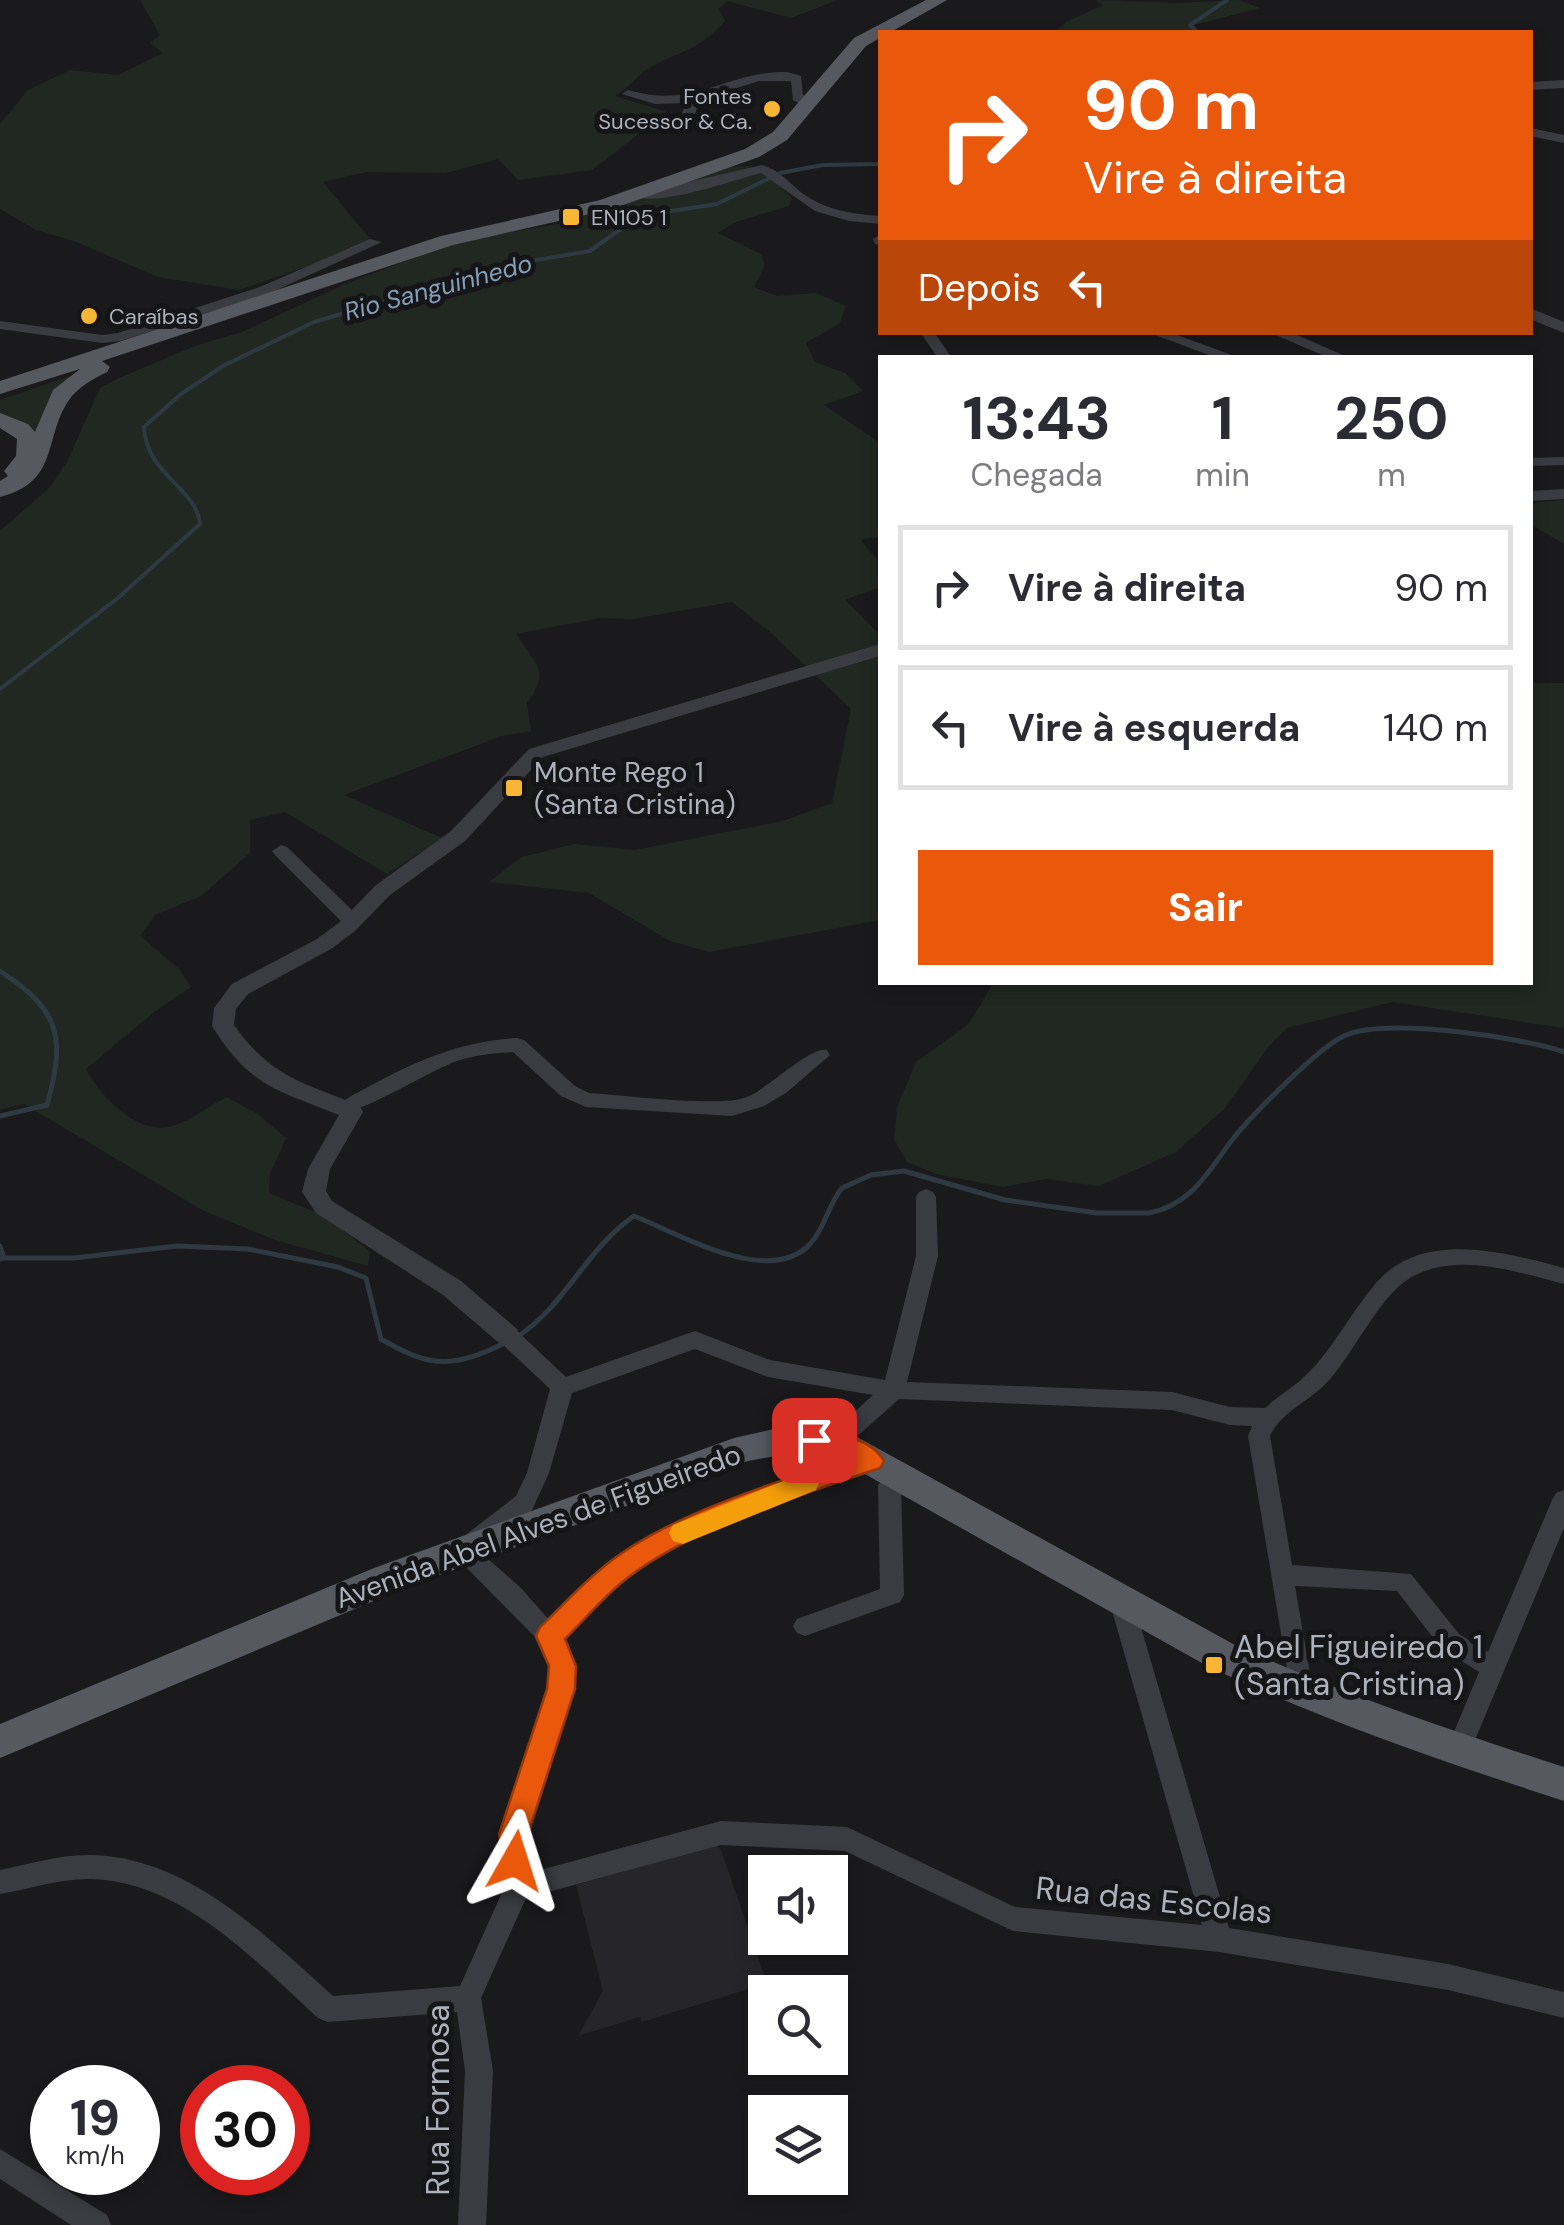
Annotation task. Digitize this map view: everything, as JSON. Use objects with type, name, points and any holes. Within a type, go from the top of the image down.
[{"type":"main road","points":[[886,30],[939,0]]},
{"type":"main road","points":[[0,391],[350,273],[500,226],[638,195],[752,153],[780,136],[860,42],[878,34]]},
{"type":"main road","points":[[0,391],[350,273]]},
{"type":"main road","points":[[0,490],[20,479],[39,460],[56,404],[70,385],[109,361],[191,329]]},
{"type":"main road","points":[[0,420],[20,429],[30,446],[20,466],[0,481]]},
{"type":"main road","name":"Avenida Abel Alves de Figueiredo","points":[[0,1741],[462,1551],[746,1448],[792,1439],[836,1442],[1222,1656],[1301,1691],[1458,1750],[1564,1784]]},
{"type":"street","points":[[628,94],[650,102],[688,99],[770,75],[790,74],[798,80],[798,96],[808,103]]},
{"type":"street","points":[[1533,86],[1564,84]]},
{"type":"street","points":[[684,128],[692,106],[688,99]]},
{"type":"street","points":[[1533,133],[1564,139]]},
{"type":"street","points":[[638,195],[664,194],[762,169],[775,174],[801,199],[825,211],[878,220]]},
{"type":"street","points":[[0,325],[120,338],[265,290],[375,242]]},
{"type":"street","points":[[1533,314],[1564,328]]},
{"type":"street","points":[[1163,335],[1225,355]]},
{"type":"street","points":[[1284,335],[1335,355]]},
{"type":"street","points":[[1533,462],[1564,461]]},
{"type":"street","points":[[1533,496],[1564,494]]},
{"type":"street","points":[[562,1387],[452,1288],[324,1207],[314,1192],[319,1170],[352,1117],[348,1107],[266,1076],[242,1054],[223,1026],[225,1008],[240,990],[324,944],[383,890],[458,836],[536,753],[878,651]]},
{"type":"street","points":[[281,852],[352,921]]},
{"type":"street","points":[[348,1107],[420,1067],[495,1045],[517,1045],[568,1091],[586,1100],[732,1109],[755,1104],[778,1092],[820,1055]]},
{"type":"street","points":[[836,1442],[894,1390],[927,1256],[926,1197]]},
{"type":"street","points":[[1301,1691],[1259,1436],[1265,1417],[1317,1379],[1391,1280],[1413,1266],[1478,1255],[1564,1276]]},
{"type":"street","points":[[562,1387],[695,1340],[768,1368],[894,1390],[1172,1401],[1230,1416],[1265,1417]]},
{"type":"street","points":[[562,1387],[538,1473],[524,1503],[462,1551],[550,1636],[612,1574],[681,1534],[758,1499],[884,1468],[889,1485],[892,1595],[805,1626]]},
{"type":"street","points":[[1458,1750],[1564,1500]]},
{"type":"street","points":[[1284,1575],[1402,1581],[1450,1641],[1493,1668]]},
{"type":"street","points":[[1121,1600],[1219,1939]]},
{"type":"street","name":"Rua Formosa","points":[[472,2225],[479,2072],[468,1998],[516,1888],[513,1834],[561,1689],[562,1666],[550,1636]]},
{"type":"street","name":"Rua das Escolas","points":[[516,1888],[721,1833],[847,1839],[1013,1919],[1219,1939],[1448,1977],[1564,2005]]},
{"type":"street","points":[[0,1882],[94,1866],[151,1876],[242,1934],[328,2009],[468,1998]]},
{"type":"street","points":[[0,2163],[96,2225]]},
{"type":"shaded area","points":[[140,0],[837,0],[791,18],[727,1],[719,9],[725,21],[707,38],[652,66],[615,96],[667,112],[592,170],[518,180],[498,159],[446,173],[366,172],[323,182],[370,239],[347,253],[239,290],[158,277],[74,241],[36,230],[0,209],[0,124],[28,90],[70,70],[118,75],[163,53],[150,43],[160,35]]},
{"type":"shaded area","points":[[1096,0],[1239,0],[1260,8],[1190,26],[1193,30],[1058,30],[1066,22],[1103,5]]},
{"type":"shaded area","points":[[752,166],[765,172],[792,198],[789,206],[736,222],[718,233],[761,254],[765,266],[754,287],[777,296],[816,293],[846,306],[840,323],[806,343],[815,362],[845,373],[863,391],[824,405],[878,442],[878,537],[860,539],[878,561],[878,588],[845,600],[878,633],[878,920],[709,952],[670,941],[589,893],[489,882],[522,857],[574,844],[635,850],[783,821],[832,803],[851,709],[769,631],[732,602],[633,619],[600,618],[516,634],[538,667],[538,682],[527,703],[531,731],[502,736],[344,795],[442,838],[387,874],[285,812],[250,820],[250,853],[201,896],[155,915],[140,936],[178,968],[191,987],[154,1012],[86,1069],[109,1100],[143,1124],[175,1125],[226,1097],[258,1114],[286,1138],[270,1174],[269,1193],[322,1215],[370,1251],[368,1266],[275,1240],[202,1210],[24,1104],[0,1110],[0,531],[50,487],[68,460],[100,388],[424,254],[462,241],[562,223],[730,167]]},
{"type":"shaded area","points":[[79,373],[41,441],[0,416],[0,400]]},
{"type":"shaded area","points":[[1564,500],[1564,544],[1533,526],[1533,503]]},
{"type":"shaded area","points":[[1533,683],[1564,683],[1564,1028],[1392,1002],[1287,1028],[1269,1046],[1225,1108],[1176,1152],[1099,1186],[1046,1179],[1003,1187],[936,1174],[907,1162],[894,1139],[897,1107],[916,1062],[969,1024],[992,985],[1533,985]]},
{"type":"shaded area","points":[[716,1845],[748,1928],[748,1955],[757,1955],[764,1975],[748,1975],[748,1989],[642,2022],[639,2017],[578,2036],[603,1991],[576,1885]]},
{"type":"waterway","name":"Rio Sanguinhedo","points":[[1195,30],[1190,25],[1227,0]]},
{"type":"waterway","name":"Rio Sanguinhedo","points":[[0,689],[118,598],[200,524],[190,500],[153,457],[144,427],[181,394],[223,366],[314,322],[507,265],[590,251],[639,216],[717,204],[780,173],[823,165],[878,164]]},
{"type":"waterway","name":"Rio Sanguinhedo","points":[[0,971],[20,985],[46,1013],[56,1043],[47,1105],[0,1116]]},
{"type":"waterway","points":[[517,1337],[549,1309],[602,1244],[634,1216],[724,1253],[772,1261],[793,1256],[811,1243],[842,1188],[871,1175],[904,1171],[1005,1200],[1097,1213],[1149,1213],[1187,1195],[1269,1099],[1344,1036],[1390,1028],[1453,1031],[1517,1040],[1564,1052]]},
{"type":"waterway","name":"Rio Sanguinhedo","points":[[0,1246],[4,1258]]},
{"type":"waterway","points":[[4,1258],[74,1258],[177,1246],[248,1249],[338,1267],[366,1278],[381,1339],[415,1356],[443,1362],[457,1360],[507,1342]]},
{"type":"waterway","name":"Rio Sanguinhedo","points":[[0,1259],[4,1258]]},
{"type":"slow traffic","points":[[683,1533],[758,1499],[806,1483]]},
{"type":"place","name":"Fontes Sucessor & Ca.","points":[[772,109]]},
{"type":"place","name":"EN105 1","points":[[571,217]]},
{"type":"place","name":"Caraíbas","points":[[89,316]]},
{"type":"place","name":"Monte Rego 1 (Santa Cristina)","points":[[514,788]]},
{"type":"place","name":"Abel Figueiredo 1 (Santa Cristina)","points":[[1214,1665]]},
{"type":"route","points":[[515,1861],[513,1834],[561,1689],[562,1666],[550,1636],[612,1574],[681,1534],[758,1499],[871,1461],[836,1442],[814,1440]]}]
